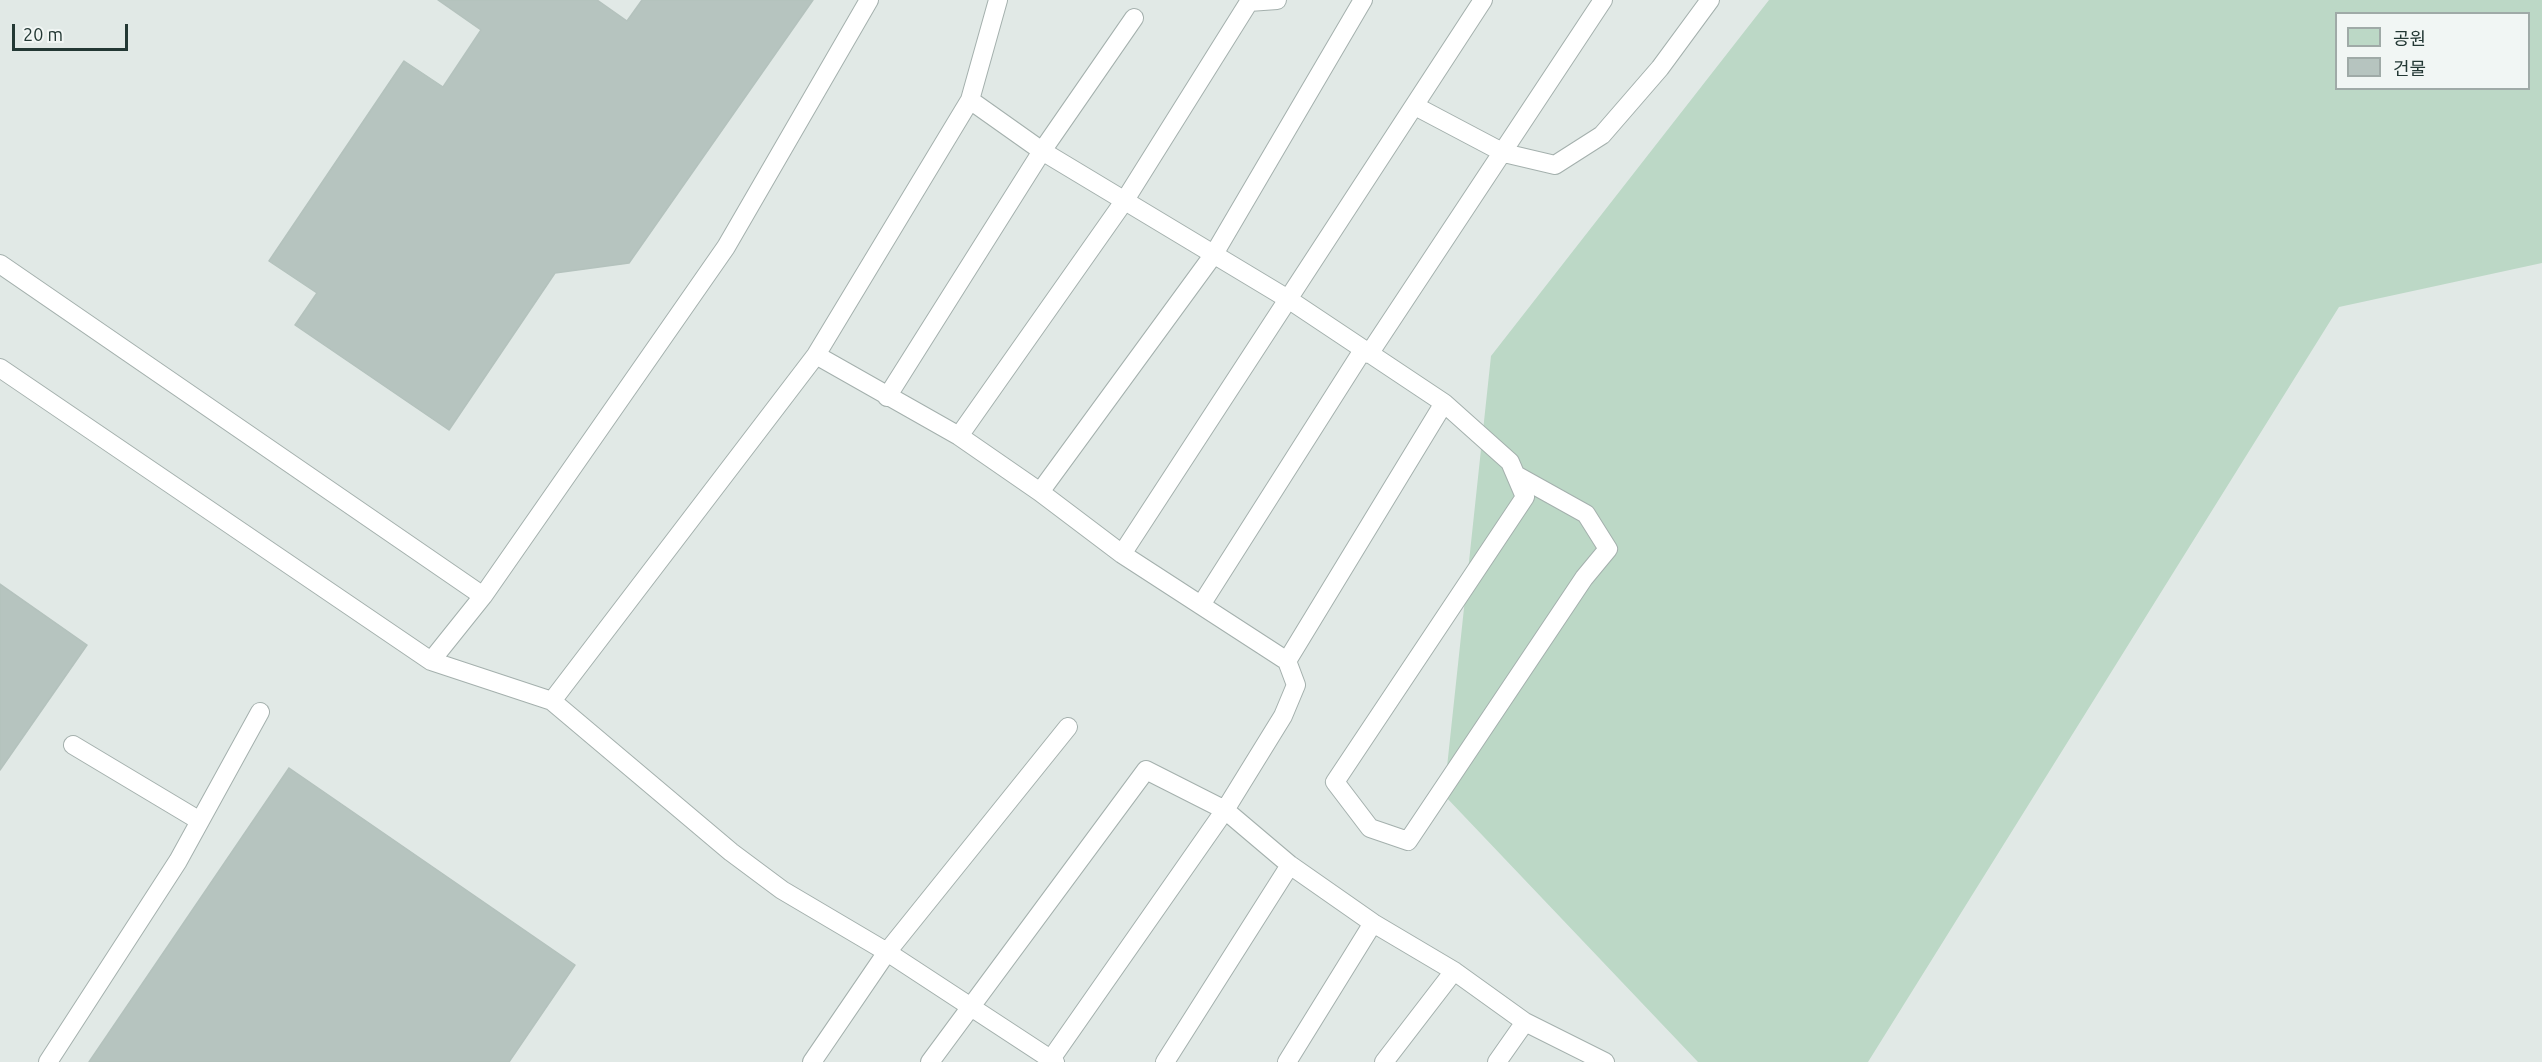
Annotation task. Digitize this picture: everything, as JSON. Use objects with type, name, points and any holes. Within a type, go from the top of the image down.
[{"type":"lane","points":[[431,661],[483,596],[726,247],[869,0]]},
{"type":"lane","points":[[552,701],[816,355],[970,100],[998,0]]},
{"type":"lane","points":[[959,436],[1125,200],[1249,2],[1277,0]]},
{"type":"lane","points":[[1040,492],[1214,254],[1363,0]]},
{"type":"lane","points":[[1122,554],[1483,0]]},
{"type":"lane","points":[[1201,605],[1366,352],[1504,153],[1603,0]]},
{"type":"lane","points":[[1415,106],[1504,153],[1555,165],[1602,135],[1660,68],[1710,0]]},
{"type":"lane","points":[[887,396],[1042,151],[1134,18]]},
{"type":"lane","points":[[970,100],[1042,151],[1288,299],[1444,403],[1509,462],[1515,476],[1525,497],[1335,783],[1370,828],[1408,841],[1584,578],[1608,549],[1586,514],[1515,476]]},
{"type":"lane","points":[[0,264],[483,596]]},
{"type":"lane","points":[[0,368],[431,661],[552,701],[782,890],[887,952],[1052,1061],[1225,810],[1283,716],[1296,685],[1287,661],[1122,554],[1040,492],[959,436],[816,355]]},
{"type":"lane","points":[[1287,661],[1444,403]]},
{"type":"lane","points":[[48,1062],[178,861],[260,712]]},
{"type":"lane","points":[[812,1062],[887,952],[1068,727]]},
{"type":"lane","points":[[73,745],[200,821]]},
{"type":"lane","points":[[930,1062],[969,1006],[1146,770],[1225,810],[1290,865],[1373,923],[1454,971],[1525,1022],[1605,1062]]},
{"type":"lane","points":[[1165,1062],[1290,865]]},
{"type":"lane","points":[[1287,1062],[1373,923]]},
{"type":"lane","points":[[1384,1062],[1454,971]]},
{"type":"lane","points":[[1497,1062],[1525,1022]]},
{"type":"green space","points":[[1769,0],[2542,0],[2542,263],[2339,307],[1868,1062],[1698,1062],[1444,795],[1491,356]]},
{"type":"building","points":[[438,0],[597,0],[627,21],[642,0],[813,0],[629,263],[555,273],[449,430],[295,325],[317,293],[269,261],[404,61],[443,87],[481,30]]},
{"type":"building","points":[[0,584],[87,645],[0,770]]},
{"type":"building","points":[[289,768],[575,965],[509,1062],[89,1062]]}]
